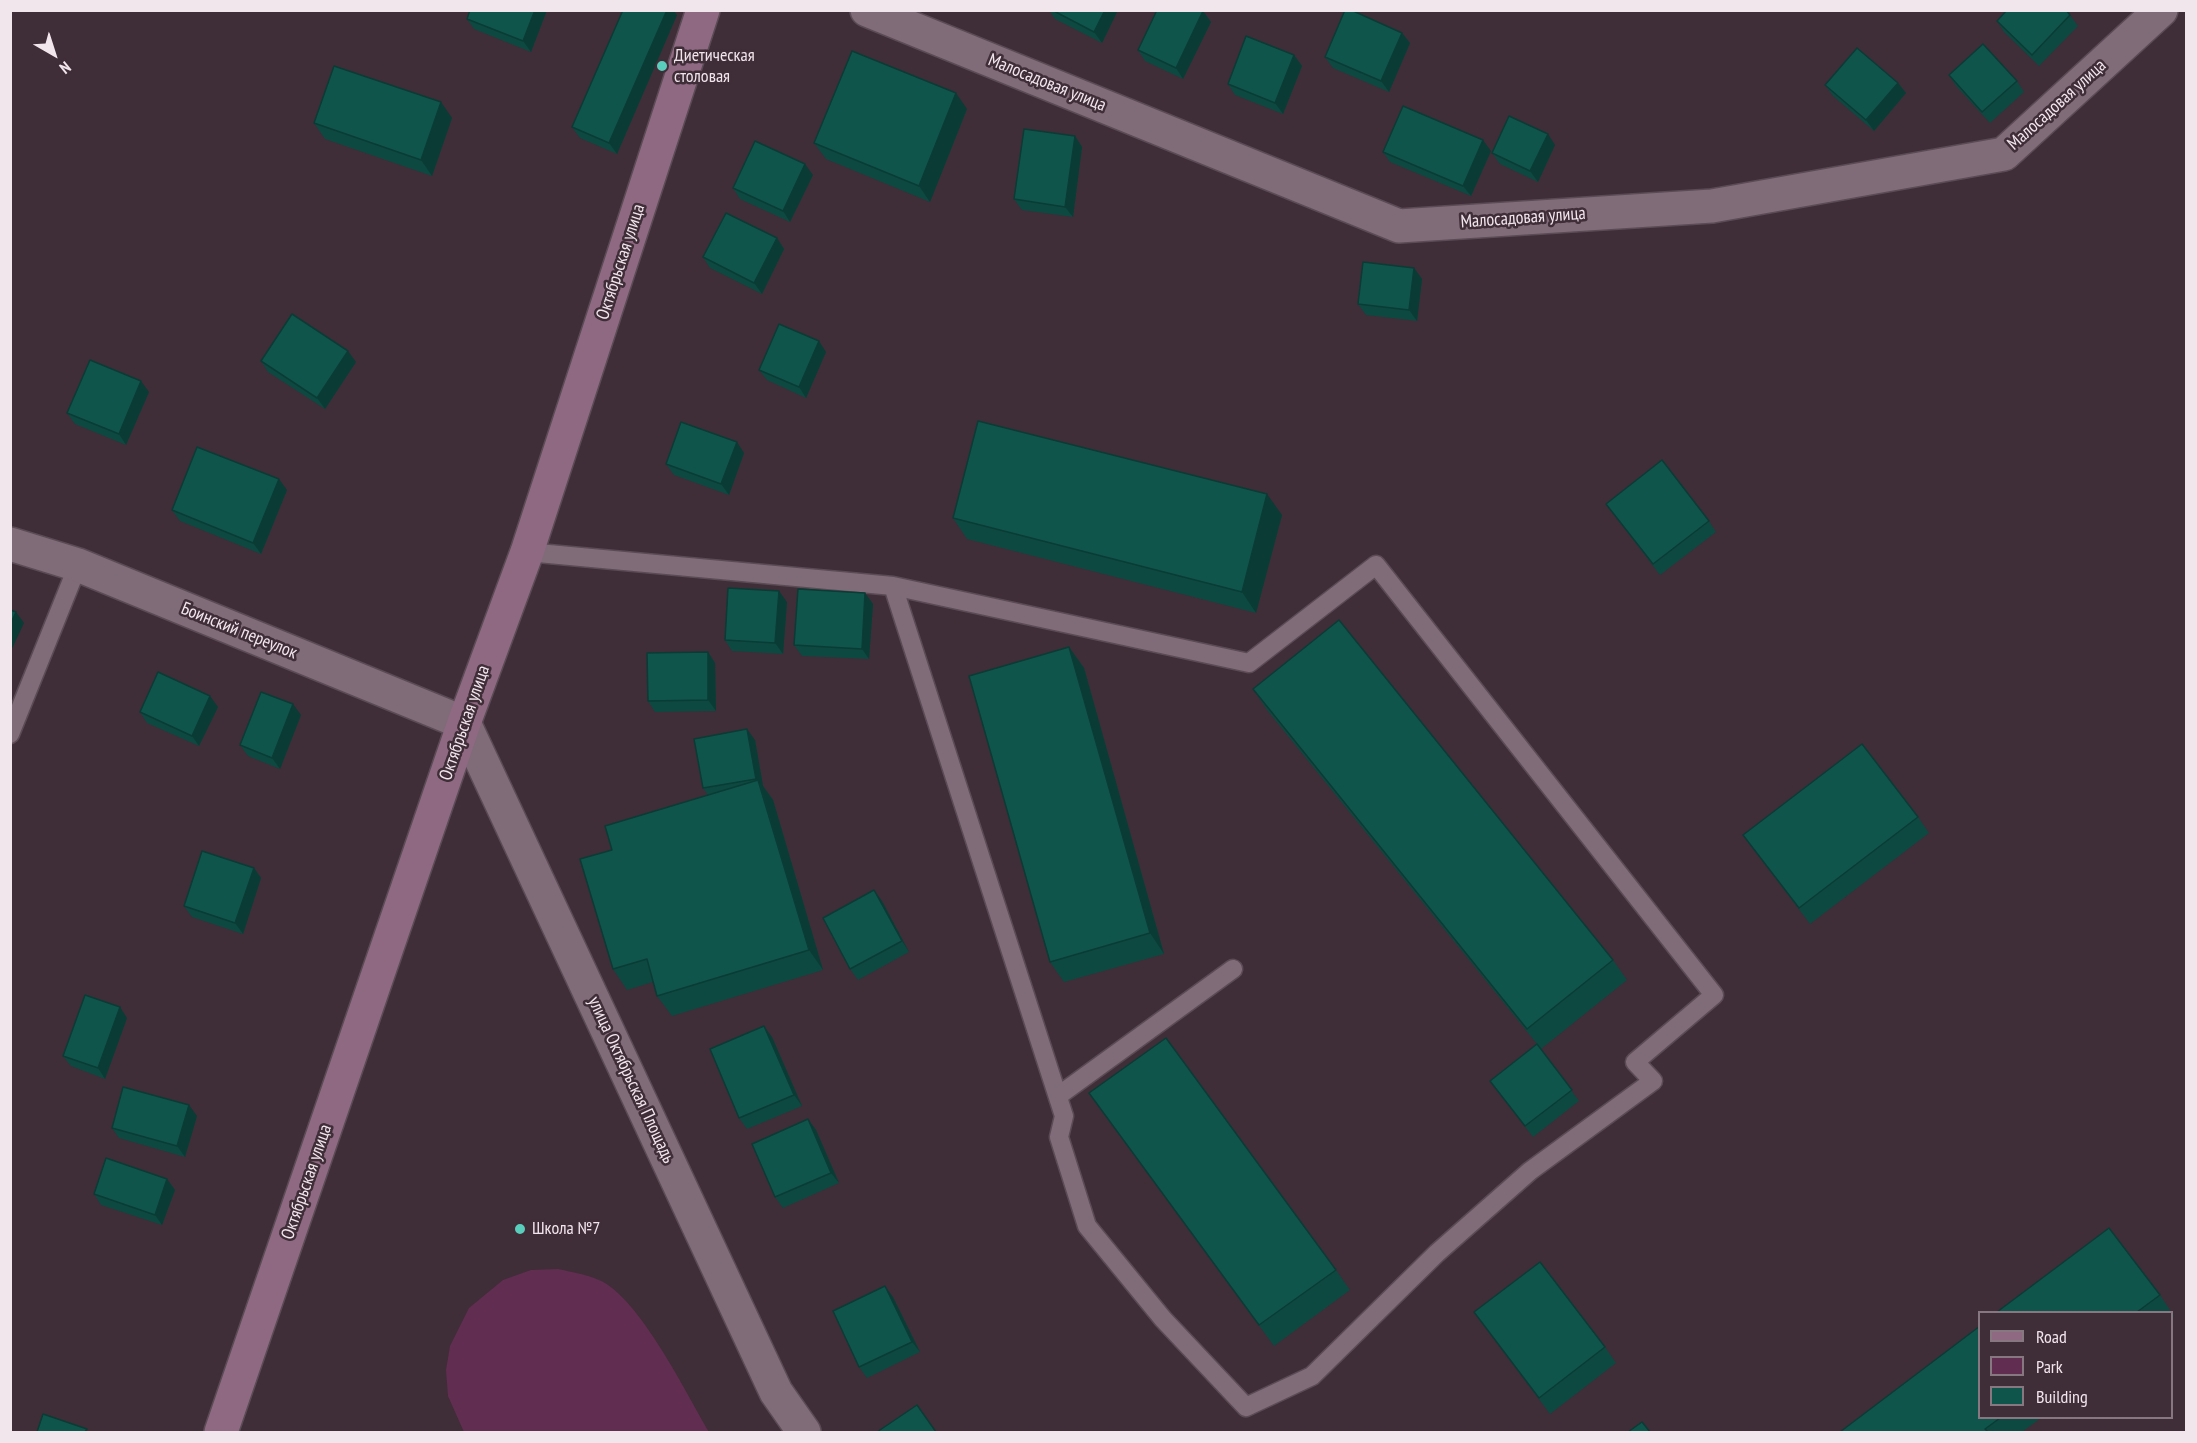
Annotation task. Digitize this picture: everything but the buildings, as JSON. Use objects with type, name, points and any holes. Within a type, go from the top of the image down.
[{"type":"main road","name":"Октябрьская улица","points":[[221,1432],[464,723],[526,552],[703,10]]},
{"type":"street","name":"Малосадовая улица","points":[[867,10],[1400,226],[1712,206],[2004,154],[2161,10]]},
{"type":"street","name":"Боинский переулок","points":[[10,544],[78,566],[464,723]]},
{"type":"street","name":"улица Октябрьская Площадь","points":[[464,723],[776,1392],[804,1432]]},
{"type":"lane","points":[[526,552],[893,586],[1249,663],[1376,565],[1714,995],[1635,1062],[1653,1081],[1530,1171],[1437,1253],[1312,1376],[1246,1407],[1163,1319],[1087,1226],[1059,1137],[1064,1116],[1058,1096],[893,586]]},
{"type":"lane","points":[[10,734],[78,566]]},
{"type":"lane","points":[[1058,1096],[1233,969]]},
{"type":"green space","points":[[558,1269],[599,1280],[630,1305],[675,1371],[709,1432],[464,1432],[448,1396],[446,1370],[450,1346],[469,1308],[503,1280],[531,1270]]},
{"type":"place","name":"Диетическая столовая","points":[[662,66]]},
{"type":"place","name":"Школа №7","points":[[520,1229]]}]
